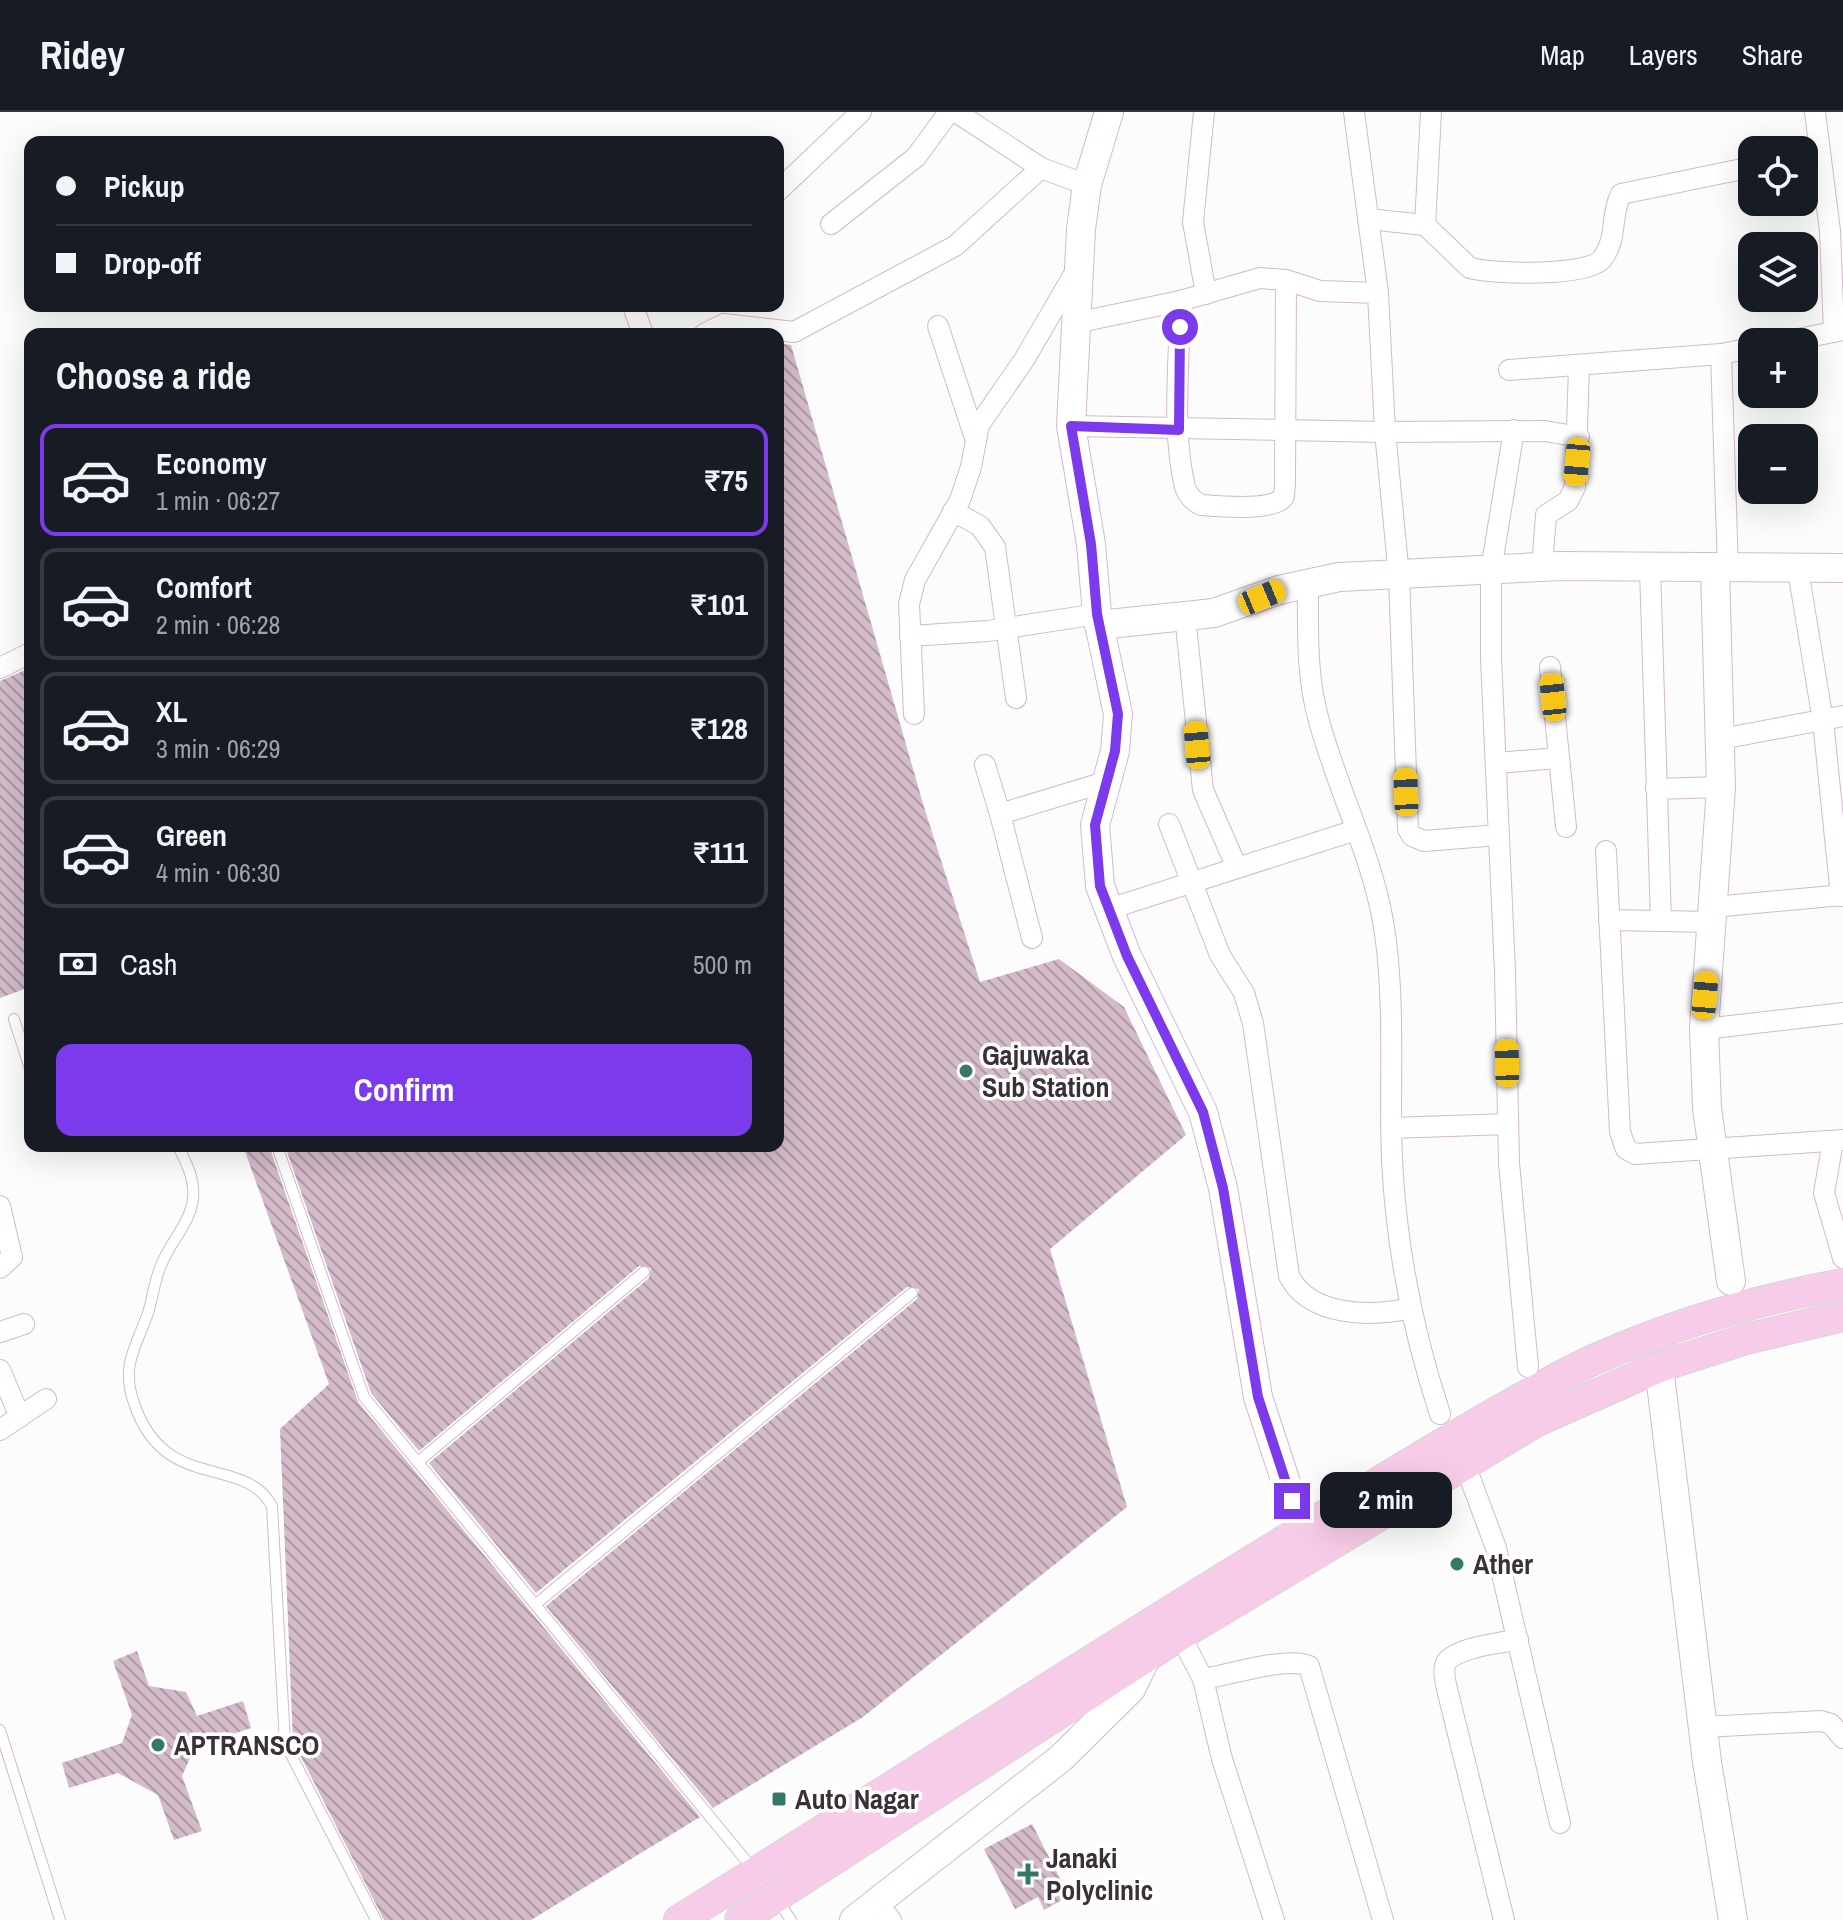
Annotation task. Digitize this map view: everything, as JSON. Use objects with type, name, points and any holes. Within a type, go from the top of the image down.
[{"type":"main road","points":[[679,1920],[1112,1646],[1536,1390],[1598,1357],[1674,1329],[1760,1301],[1843,1284]]},
{"type":"main road","points":[[740,1920],[783,1909],[1147,1656],[1464,1462],[1537,1421],[1659,1367],[1746,1339],[1843,1316]]},
{"type":"street","points":[[784,185],[861,112]]},
{"type":"street","points":[[831,224],[916,157],[949,112]]},
{"type":"street","points":[[956,112],[1041,168],[1087,185]]},
{"type":"street","points":[[1109,112],[1087,185],[1075,323],[1071,426],[1091,544],[1098,620],[1118,714],[1115,751],[1095,825],[1100,886],[1127,956],[1203,1112],[1223,1188],[1258,1397],[1292,1501]]},
{"type":"street","points":[[1204,112],[1193,222],[1206,294]]},
{"type":"street","points":[[1354,112],[1378,293],[1385,432],[1399,576],[1408,829],[1412,836],[1424,841],[1499,835]]},
{"type":"street","points":[[1425,225],[1431,112]]},
{"type":"street","points":[[1814,136],[1815,112]]},
{"type":"street","points":[[784,331],[794,332],[955,246],[1041,168]]},
{"type":"street","points":[[1368,219],[1425,225],[1470,268],[1583,271],[1602,260],[1613,239],[1616,204],[1621,194],[1738,170]]},
{"type":"street","points":[[1818,172],[1836,231],[1838,331],[1818,335]]},
{"type":"street","points":[[914,714],[909,604],[915,580],[953,511],[971,467],[979,425],[1024,360],[1079,266]]},
{"type":"street","points":[[1075,323],[1180,301],[1260,278],[1286,280],[1320,291],[1378,293]]},
{"type":"street","points":[[1180,301],[1179,430],[1186,489],[1192,500],[1212,506],[1278,503],[1284,496],[1285,483],[1286,280]]},
{"type":"street","points":[[716,328],[724,324],[759,328]]},
{"type":"street","points":[[938,326],[976,441]]},
{"type":"street","points":[[1509,370],[1579,367],[1738,351]]},
{"type":"street","points":[[1721,354],[1721,787],[1704,1029],[1707,1108],[1731,1281]]},
{"type":"street","points":[[1542,567],[1546,515],[1572,495],[1579,437],[1579,367]]},
{"type":"street","points":[[1071,426],[1385,432],[1514,430],[1579,437]]},
{"type":"street","points":[[1514,430],[1491,570],[1508,1124],[1528,1367]]},
{"type":"street","points":[[953,511],[980,526],[991,539],[999,571],[1016,698]]},
{"type":"street","points":[[910,636],[1214,613],[1308,583],[1339,577],[1542,567],[1843,568]]},
{"type":"street","points":[[1650,568],[1661,921]]},
{"type":"street","points":[[1609,920],[1661,921],[1842,896],[1833,718],[1798,570]]},
{"type":"street","points":[[1308,583],[1308,648],[1318,721],[1373,879],[1386,939],[1394,1038],[1391,1128],[1398,1225],[1420,1355],[1440,1414]]},
{"type":"street","points":[[1185,615],[1203,790],[1237,868]]},
{"type":"street","points":[[0,668],[24,656]]},
{"type":"street","points":[[1550,667],[1566,827]]},
{"type":"street","points":[[1721,739],[1833,718]]},
{"type":"street","points":[[1496,763],[1559,758]]},
{"type":"street","points":[[985,765],[1032,938]]},
{"type":"street","points":[[1000,814],[1105,782]]},
{"type":"street","points":[[1656,789],[1721,787]]},
{"type":"street","points":[[1169,824],[1220,955],[1244,993],[1253,1023],[1289,1276],[1303,1296],[1340,1309],[1369,1314],[1411,1308]]},
{"type":"street","points":[[1109,909],[1356,830]]},
{"type":"street","points":[[1606,851],[1621,1141],[1635,1154],[1838,1141],[1824,1193],[1843,1258]]},
{"type":"street","points":[[1704,1029],[1843,1013]]},
{"type":"street","points":[[1391,1128],[1508,1124]]},
{"type":"street","points":[[0,1206],[12,1257],[0,1268]]},
{"type":"street","points":[[0,1332],[24,1324]]},
{"type":"street","points":[[1659,1367],[1703,1727],[1733,1920]]},
{"type":"street","points":[[0,1370],[20,1417]]},
{"type":"street","points":[[0,1430],[46,1399]]},
{"type":"street","points":[[1464,1462],[1496,1548],[1560,1823]]},
{"type":"street","points":[[1180,1635],[1203,1679],[1222,1759],[1274,1920]]},
{"type":"street","points":[[1504,1920],[1444,1667],[1448,1660],[1464,1652],[1518,1639]]},
{"type":"street","points":[[854,1920],[885,1912],[1093,1730],[1131,1689],[1147,1656]]},
{"type":"street","points":[[1203,1679],[1285,1663],[1300,1662],[1309,1666],[1383,1920]]},
{"type":"street","points":[[1703,1727],[1821,1721],[1831,1724],[1843,1738]]},
{"type":"lane","points":[[14,1019],[24,1050]]},
{"type":"lane","points":[[180,1152],[193,1183],[192,1209],[161,1264],[146,1318],[128,1360],[132,1399],[144,1430],[162,1452],[187,1464],[258,1487],[272,1506],[285,1743],[376,1920]]},
{"type":"lane","points":[[279,1152],[364,1397],[783,1909]]},
{"type":"lane","points":[[418,1462],[644,1272]]},
{"type":"lane","points":[[536,1604],[912,1293]]},
{"type":"lane","points":[[0,1730],[60,1920]]},
{"type":"building","name":"Gajuwaka Sub Station","points":[[784,344],[791,345],[924,807],[980,982],[1059,959],[1124,1007],[1186,1135],[1050,1249],[1127,1507],[863,1717],[713,1808],[546,1606],[917,1299],[919,1289],[907,1287],[536,1593],[429,1463],[649,1278],[651,1268],[639,1266],[419,1451],[371,1393],[287,1152],[784,1152]]},
{"type":"building","points":[[24,671],[24,989],[0,998],[0,681]]},
{"type":"building","points":[[245,1152],[271,1152],[358,1402],[700,1817],[531,1920],[384,1920],[293,1741],[280,1429],[329,1384]]},
{"type":"building","name":"APTRANSCO","points":[[137,1651],[149,1686],[186,1692],[197,1716],[243,1701],[251,1728],[195,1747],[182,1776],[202,1831],[174,1840],[158,1795],[118,1773],[69,1788],[62,1763],[122,1743],[132,1715],[113,1661]]},
{"type":"building","points":[[1032,1824],[1069,1896],[1044,1910],[1038,1897],[1015,1909],[984,1849]]},
{"type":"place","name":"Gajuwaka Sub Station","points":[[966,1071]]},
{"type":"place","name":"Ather","points":[[1457,1564]]},
{"type":"place","name":"APTRANSCO","points":[[158,1745]]},
{"type":"place","name":"Auto Nagar","points":[[779,1799]]},
{"type":"place","name":"Janaki Polyclinic","points":[[1028,1874]]},
{"type":"route","points":[[1180,327],[1179,430],[1071,426],[1091,544],[1097,614],[1118,714],[1115,751],[1095,825],[1100,886],[1127,956],[1203,1112],[1223,1188],[1258,1397],[1292,1501]]}]
